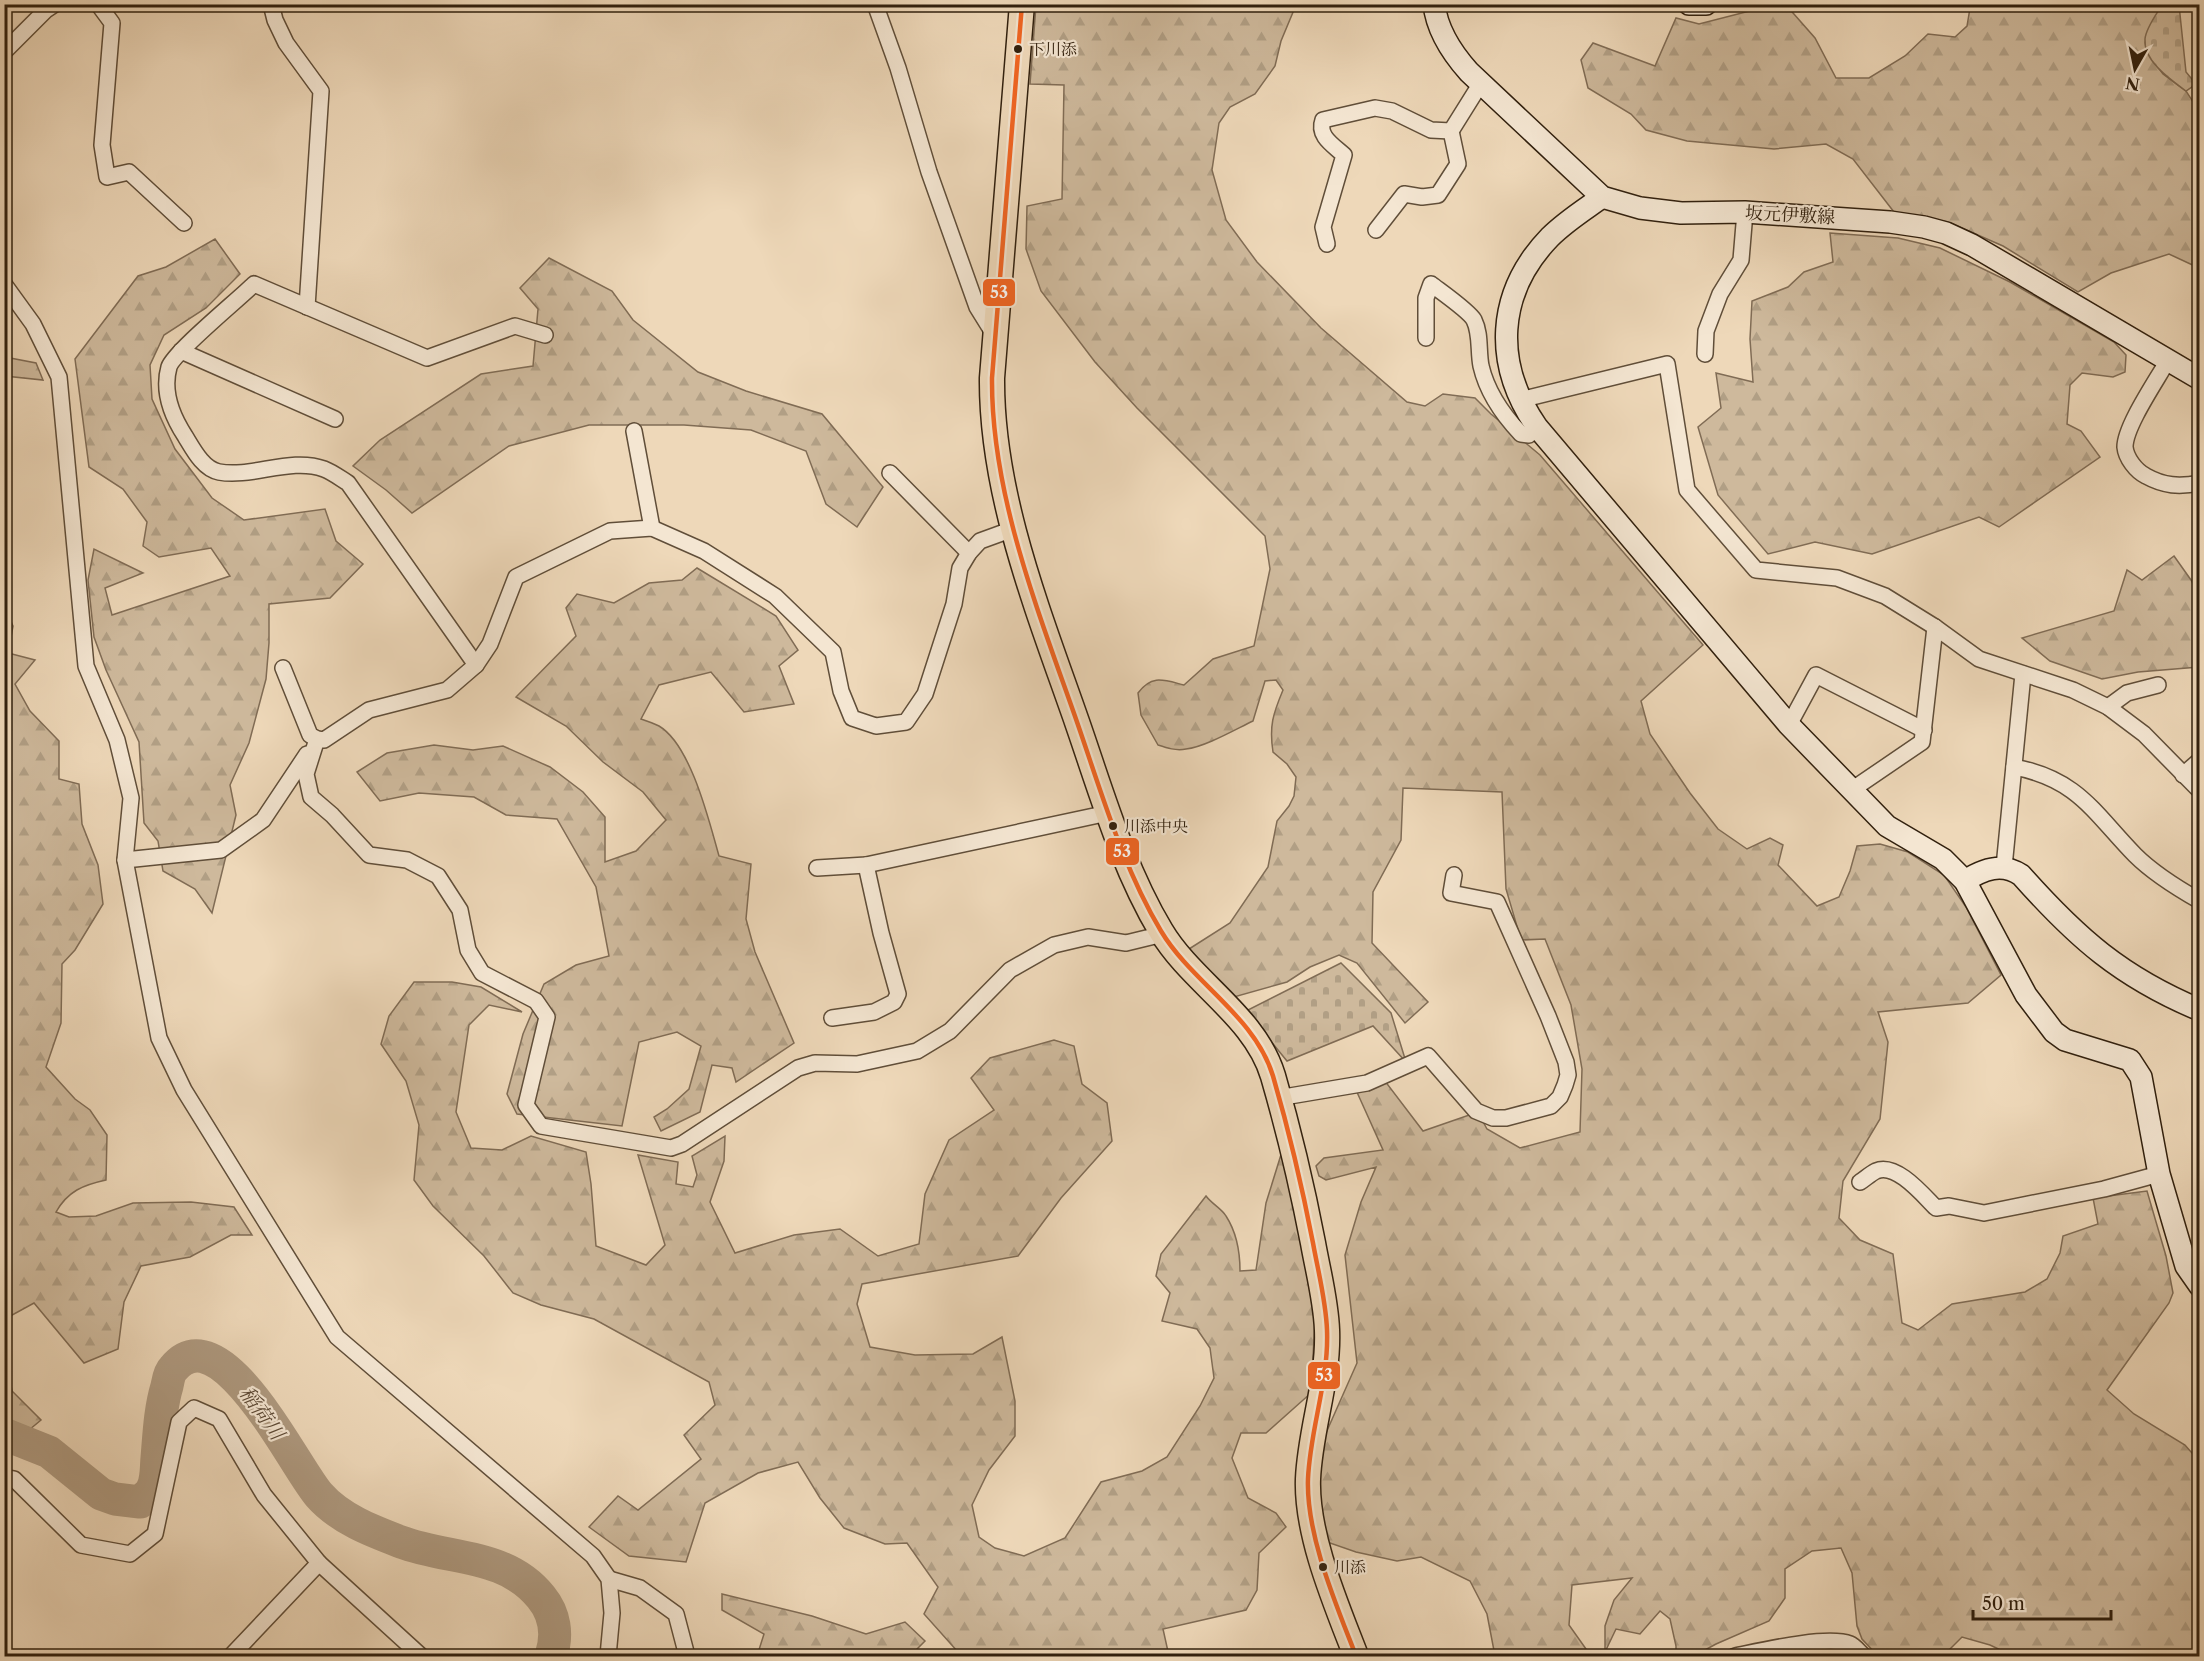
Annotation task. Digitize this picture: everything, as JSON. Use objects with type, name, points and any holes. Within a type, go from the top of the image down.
[{"type":"main road","points":[[1022,4],[995,336],[992,408],[996,444],[1013,529],[1108,813],[1139,887],[1163,934],[1186,965],[1238,1020],[1257,1044],[1272,1072],[1299,1172],[1324,1299],[1327,1327],[1324,1377],[1308,1475],[1308,1502],[1333,1597],[1356,1656]]},
{"type":"street","points":[[4,52],[55,4]]},
{"type":"street","points":[[98,4],[112,23],[102,145],[107,177],[129,172],[184,223]]},
{"type":"street","points":[[271,4],[275,20],[286,43],[321,91],[307,307]]},
{"type":"street","points":[[875,4],[898,68],[929,172],[977,307],[995,336]]},
{"type":"street","name":"坂元伊敷線","points":[[1434,4],[1439,26],[1454,55],[1602,197],[1640,208],[1681,213],[1744,212],[1879,221],[1924,227],[1946,233],[1972,245],[2199,379]]},
{"type":"street","points":[[1689,4],[1706,4]]},
{"type":"street","points":[[1376,230],[1404,194],[1422,197],[1438,195],[1458,165],[1451,131],[1481,83]]},
{"type":"street","points":[[1327,244],[1323,227],[1344,155],[1323,135],[1321,125],[1323,120],[1375,108],[1392,111],[1431,129],[1451,131]]},
{"type":"street","points":[[1602,197],[1564,224],[1549,238],[1528,266],[1514,291],[1508,313],[1507,342],[1511,375],[1520,399],[1537,427],[1789,725],[1887,826],[1943,858],[1965,881],[2026,994],[2054,1032],[2065,1040],[2130,1060],[2136,1067],[2141,1077],[2159,1174],[2187,1266],[2199,1286]]},
{"type":"street","points":[[1705,354],[1706,331],[1720,294],[1741,260],[1744,212]]},
{"type":"street","points":[[4,284],[33,324],[59,377],[86,666],[117,740],[131,798],[125,860],[159,1038],[184,1090],[337,1338],[593,1556],[609,1579],[612,1613],[608,1656]]},
{"type":"street","points":[[476,665],[348,483],[322,469],[290,465],[236,473],[216,472],[201,461],[175,420],[166,388],[169,365],[181,351],[254,284],[427,358],[515,326],[545,335]]},
{"type":"street","points":[[1426,338],[1426,298],[1431,284],[1473,318],[1478,332],[1481,366],[1489,389],[1505,417],[1521,434],[1529,435],[1537,427]]},
{"type":"street","points":[[181,351],[335,419]]},
{"type":"street","points":[[2168,360],[2134,420],[2125,445],[2127,456],[2142,474],[2162,484],[2179,486],[2199,483]]},
{"type":"street","points":[[1520,399],[1667,364],[1687,490],[1756,570],[1837,578],[1885,596],[1935,627],[1979,659],[2073,690],[2108,707],[2144,734],[2199,791]]},
{"type":"street","points":[[634,431],[652,528]]},
{"type":"street","points":[[890,473],[969,553]]},
{"type":"street","points":[[283,668],[310,735],[324,740],[369,711],[447,690],[476,665],[490,644],[516,577],[610,531],[652,528],[704,551],[775,596],[832,652],[841,691],[852,718],[876,726],[906,722],[925,694],[954,604],[960,568],[980,541],[1013,529]]},
{"type":"street","points":[[1853,789],[1922,742],[1935,627]]},
{"type":"street","points":[[2004,867],[2024,674]]},
{"type":"street","points":[[1789,725],[1816,675],[1924,730]]},
{"type":"street","points":[[2108,707],[2127,693],[2158,685]]},
{"type":"street","points":[[125,860],[221,850],[263,820],[317,739]]},
{"type":"street","points":[[317,739],[306,774],[310,797],[332,815],[369,855],[407,860],[438,876],[460,910],[468,950],[482,973],[536,1001],[547,1017],[526,1105],[541,1126],[671,1148],[682,1144],[798,1068],[815,1063],[856,1064],[917,1051],[950,1031],[1010,970],[1054,945],[1088,937],[1126,944],[1163,934]]},
{"type":"street","points":[[2183,775],[2199,760]]},
{"type":"street","points":[[2014,767],[2057,779],[2085,800],[2136,857],[2199,902]]},
{"type":"street","points":[[817,868],[866,865],[1108,813]]},
{"type":"street","points":[[832,1018],[874,1012],[894,1002],[898,994],[881,933],[866,865]]},
{"type":"street","points":[[1965,881],[1976,874],[2004,867],[2021,875],[2073,931],[2102,956],[2140,982],[2199,1010]]},
{"type":"street","points":[[1278,1098],[1367,1083],[1428,1056],[1476,1111],[1493,1118],[1506,1118],[1551,1106],[1560,1097],[1568,1075],[1566,1062],[1497,902],[1451,893],[1454,875]]},
{"type":"street","points":[[1860,1182],[1877,1170],[1893,1171],[1903,1177],[1936,1208],[1949,1206],[1984,1213],[2103,1189],[2159,1174]]},
{"type":"street","points":[[4,1477],[14,1479],[81,1545],[130,1554],[155,1534],[179,1422],[194,1408],[219,1419],[264,1495],[318,1563],[421,1656]]},
{"type":"street","points":[[231,1656],[318,1563]]},
{"type":"street","points":[[609,1579],[639,1588],[676,1614],[687,1656]]},
{"type":"street","points":[[1735,1656],[1763,1650],[1833,1642],[1851,1644],[1864,1656]]},
{"type":"green space","points":[[1036,5],[1296,5],[1281,41],[1275,66],[1255,94],[1230,107],[1219,123],[1212,170],[1226,220],[1257,262],[1321,328],[1407,402],[1425,406],[1443,394],[1475,398],[1540,455],[1703,645],[1641,701],[1650,734],[1690,793],[1718,829],[1747,849],[1770,838],[1783,845],[1778,865],[1817,906],[1839,897],[1857,846],[1880,844],[1908,852],[1944,875],[1966,907],[2001,975],[1968,1003],[1878,1012],[1888,1042],[1880,1119],[1843,1181],[1839,1218],[1860,1240],[1893,1254],[1902,1323],[1918,1330],[1952,1304],[2025,1292],[2047,1279],[2060,1253],[2063,1236],[2098,1224],[2093,1198],[2147,1191],[2166,1256],[2173,1293],[2169,1303],[2107,1390],[2134,1414],[2185,1445],[2199,1461],[2199,1656],[2013,1656],[1990,1645],[1962,1637],[1943,1656],[1878,1656],[1862,1639],[1857,1626],[1852,1573],[1841,1548],[1812,1551],[1785,1569],[1785,1598],[1769,1621],[1694,1656],[1676,1656],[1670,1619],[1660,1611],[1640,1634],[1616,1629],[1605,1652],[1605,1626],[1614,1600],[1632,1578],[1572,1585],[1569,1625],[1591,1656],[1495,1656],[1487,1614],[1470,1581],[1421,1557],[1397,1561],[1356,1552],[1327,1542],[1317,1481],[1326,1433],[1357,1363],[1345,1255],[1361,1202],[1376,1167],[1326,1180],[1319,1176],[1316,1166],[1324,1158],[1383,1150],[1356,1090],[1385,1081],[1423,1131],[1472,1114],[1481,1118],[1487,1129],[1520,1148],[1580,1132],[1582,1069],[1571,1005],[1545,939],[1521,940],[1506,889],[1502,792],[1403,788],[1401,840],[1373,892],[1372,943],[1428,1002],[1405,1023],[1357,963],[1339,955],[1310,967],[1287,982],[1234,997],[1189,949],[1230,923],[1268,867],[1277,821],[1294,796],[1296,777],[1287,764],[1273,752],[1271,735],[1273,720],[1283,690],[1276,680],[1265,681],[1253,721],[1202,745],[1179,750],[1158,745],[1141,715],[1138,693],[1153,681],[1164,680],[1184,685],[1213,659],[1254,646],[1270,569],[1265,536],[1137,408],[1095,362],[1041,291],[1026,249],[1027,206],[1062,199],[1064,85],[1030,84]]},
{"type":"green space","points":[[1773,5],[1786,5],[1815,38],[1836,78],[1869,78],[1905,56],[1928,34],[1955,37],[1967,26],[1970,8],[1966,5],[2162,5],[2151,25],[2150,56],[2163,74],[2186,91],[2199,111],[2199,268],[2169,254],[2111,273],[2078,292],[2003,246],[1948,222],[1894,212],[1853,159],[1826,144],[1774,149],[1687,141],[1646,130],[1631,114],[1588,88],[1581,60],[1593,43],[1655,66],[1676,18],[1699,24]]},
{"type":"green space","points":[[2162,5],[2179,5],[2186,72],[2196,84],[2186,91],[2159,69],[2148,55],[2145,39],[2147,30]]},
{"type":"green space","points":[[1830,233],[1898,238],[1940,248],[2010,282],[2114,342],[2126,355],[2125,372],[2113,377],[2082,373],[2070,385],[2067,424],[2081,431],[2100,457],[1999,527],[1979,517],[1872,554],[1815,542],[1768,554],[1718,495],[1698,427],[1721,408],[1716,373],[1753,382],[1750,339],[1752,301],[1788,287],[1804,272],[1833,262]]},
{"type":"green space","points":[[215,239],[240,274],[206,308],[164,335],[150,365],[152,399],[175,449],[212,498],[244,520],[325,509],[336,541],[363,564],[330,598],[269,604],[266,679],[249,743],[230,785],[236,815],[212,913],[195,889],[163,871],[158,841],[144,823],[139,742],[106,670],[94,637],[88,580],[94,549],[143,573],[105,588],[112,615],[230,576],[211,548],[159,557],[143,546],[147,522],[123,489],[89,467],[75,359],[138,276],[166,267]]},
{"type":"green space","points":[[549,258],[612,291],[633,320],[698,372],[746,391],[822,414],[883,487],[857,527],[826,504],[806,451],[751,430],[684,425],[589,425],[509,446],[412,513],[353,466],[380,440],[481,374],[533,366],[538,309],[520,288]]},
{"type":"green space","points":[[5,357],[36,363],[43,380],[5,376]]},
{"type":"green space","points":[[2174,556],[2199,596],[2199,667],[2138,672],[2102,679],[2050,661],[2022,638],[2114,611],[2127,570],[2142,580]]},
{"type":"green space","points":[[697,568],[776,616],[798,650],[779,666],[794,704],[744,712],[711,672],[659,685],[641,719],[659,726],[680,749],[704,804],[719,856],[751,864],[746,919],[755,952],[794,1043],[736,1082],[732,1068],[712,1065],[700,1112],[661,1131],[654,1117],[667,1109],[689,1089],[701,1046],[677,1032],[639,1042],[622,1126],[517,1114],[507,1094],[523,1034],[544,984],[576,965],[609,956],[596,887],[557,819],[506,815],[474,797],[419,793],[380,801],[357,772],[387,753],[434,745],[473,750],[503,746],[550,767],[583,792],[605,817],[605,862],[636,851],[666,820],[643,792],[603,762],[566,726],[516,697],[576,636],[566,608],[577,594],[614,603],[649,583],[682,580]]},
{"type":"green space","points":[[5,608],[13,626],[8,653],[35,660],[15,684],[30,711],[59,741],[59,779],[79,784],[82,824],[98,865],[103,904],[75,950],[62,964],[61,1023],[46,1067],[75,1099],[90,1110],[107,1135],[106,1180],[77,1190],[56,1212],[69,1217],[96,1216],[133,1203],[191,1202],[234,1207],[252,1235],[231,1235],[190,1257],[141,1266],[124,1302],[118,1349],[84,1363],[34,1303],[5,1319]]},
{"type":"green space","points":[[1341,963],[1391,1013],[1406,1062],[1373,1026],[1287,1061],[1246,1011]]},
{"type":"green space","points":[[414,982],[452,982],[481,987],[522,1012],[489,1005],[469,1025],[456,1112],[471,1148],[502,1150],[531,1136],[586,1152],[596,1246],[646,1265],[665,1245],[638,1155],[678,1162],[676,1184],[693,1187],[697,1175],[692,1156],[725,1136],[724,1161],[710,1202],[735,1253],[794,1235],[840,1229],[878,1256],[919,1244],[925,1194],[949,1140],[994,1110],[971,1078],[990,1058],[1054,1040],[1074,1046],[1082,1084],[1107,1103],[1112,1141],[1061,1198],[1018,1256],[862,1284],[857,1304],[870,1347],[915,1355],[973,1354],[1002,1337],[1015,1401],[1015,1436],[989,1470],[972,1505],[979,1537],[995,1548],[1024,1556],[1065,1538],[1101,1482],[1142,1471],[1167,1457],[1200,1406],[1214,1378],[1210,1348],[1197,1329],[1162,1321],[1170,1293],[1156,1276],[1161,1254],[1206,1196],[1224,1213],[1233,1229],[1240,1271],[1256,1270],[1266,1203],[1284,1145],[1315,1320],[1311,1393],[1266,1433],[1241,1433],[1232,1458],[1248,1498],[1276,1513],[1286,1527],[1259,1553],[1257,1590],[1246,1610],[1163,1629],[1169,1656],[954,1656],[958,1652],[924,1614],[938,1587],[907,1543],[885,1544],[844,1528],[820,1498],[798,1462],[758,1473],[705,1503],[686,1562],[629,1556],[589,1527],[618,1496],[638,1510],[701,1459],[684,1435],[715,1405],[709,1382],[594,1319],[541,1305],[513,1293],[484,1256],[433,1206],[414,1180],[419,1125],[406,1081],[381,1044],[389,1016]]},
{"type":"green space","points":[[5,1354],[12,1391],[41,1420],[5,1450]]},
{"type":"green space","points":[[722,1594],[812,1616],[866,1634],[905,1622],[925,1641],[910,1656],[757,1656],[764,1634],[722,1610]]},
{"type":"waterway","name":"稲荷川","points":[[4,1434],[49,1452],[101,1494],[115,1499],[140,1502],[150,1493],[155,1482],[161,1413],[173,1369],[192,1356],[212,1360],[234,1376],[255,1400],[319,1495],[337,1511],[368,1529],[401,1542],[494,1565],[511,1572],[527,1583],[541,1597],[552,1618],[555,1633],[551,1656]]},
{"type":"transit line","name":"53","points":[[1022,4],[992,378],[994,422],[1008,510],[1033,596],[1104,802],[1147,907],[1174,950],[1238,1017],[1252,1035],[1273,1076],[1304,1201],[1322,1286],[1327,1330],[1325,1368],[1309,1460],[1309,1501],[1312,1523],[1324,1569],[1356,1656]]},
{"type":"place","name":"下川添","points":[[1018,49]]},
{"type":"place","name":"川添中央","points":[[1113,826]]},
{"type":"place","name":"川添","points":[[1323,1567]]}]
